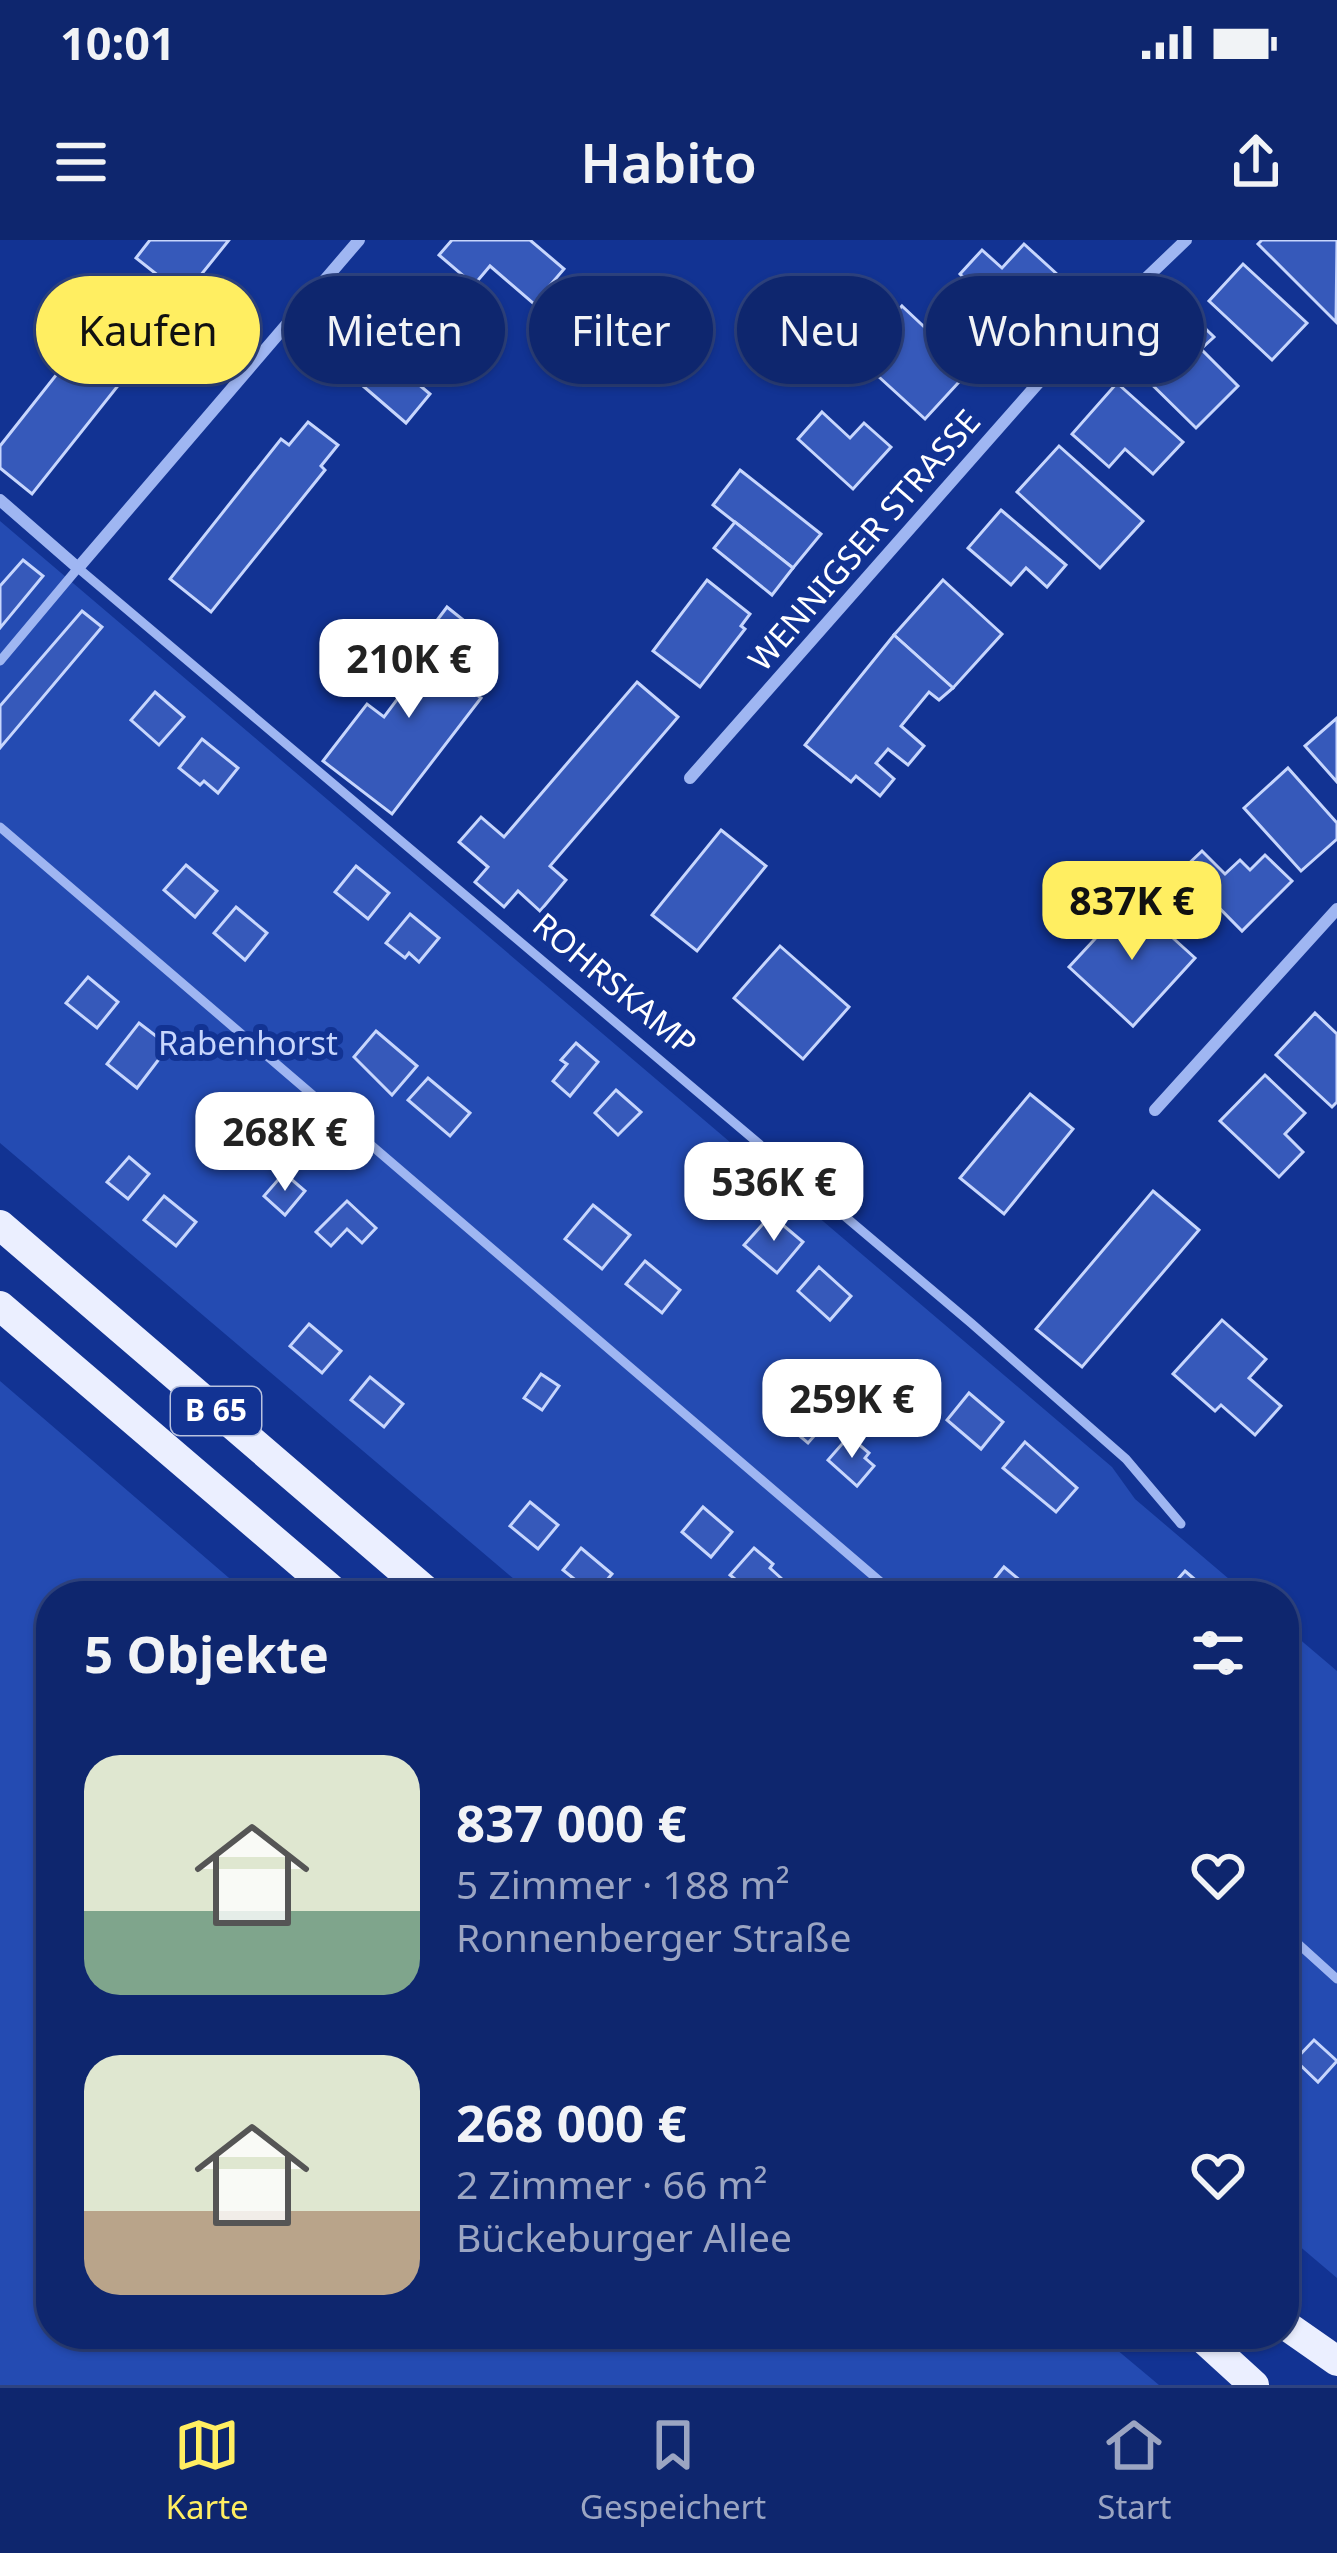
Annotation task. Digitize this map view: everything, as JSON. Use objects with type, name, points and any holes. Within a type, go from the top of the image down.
[{"type":"main road","name":"B 65","points":[[0,1225],[415,1581]]},
{"type":"main road","name":"B 65","points":[[0,1306],[321,1581]]},
{"type":"main road","points":[[1299,2335],[1337,2362]]},
{"type":"main road","points":[[1214,2349],[1254,2385]]},
{"type":"street","points":[[78,568],[359,240]]},
{"type":"street","name":"WENNIGSER STRASSE","points":[[690,778],[1048,372],[1186,240]]},
{"type":"street","name":"ROHRSKAMP","points":[[0,500],[78,568]]},
{"type":"street","points":[[1155,1110],[1337,909]]},
{"type":"lane","points":[[0,661],[78,568]]},
{"type":"lane","name":"ROHRSKAMP","points":[[78,568],[971,1323],[1126,1459],[1181,1524]]},
{"type":"lane","points":[[0,827],[880,1581]]},
{"type":"lane","points":[[1299,1944],[1337,1979]]},
{"type":"green space","name":"Rabenhorst","points":[[0,521],[1112,1467],[1135,1499],[1231,1581],[516,1581],[0,1143]]},
{"type":"green space","points":[[0,1381],[233,1581],[36,1581],[36,2349],[1116,2349],[1159,2385],[0,2385]]},
{"type":"green space","points":[[1299,1639],[1337,1671],[1337,2278],[1299,2246]]},
{"type":"building","points":[[150,240],[229,240],[200,276],[159,276],[136,258]]},
{"type":"building","points":[[452,240],[530,240],[564,269],[558,276],[529,276],[529,300],[490,266],[482,276],[464,276],[439,255]]},
{"type":"building","points":[[1262,240],[1337,240],[1336,322],[1258,244]]},
{"type":"building","points":[[1024,244],[1058,275],[960,274],[982,250],[1002,268]]},
{"type":"building","points":[[1243,264],[1307,323],[1272,360],[1209,301]]},
{"type":"building","points":[[902,306],[926,329],[926,384],[957,384],[925,419],[887,384],[902,384]]},
{"type":"building","points":[[1204,327],[1214,337],[1204,346]]},
{"type":"building","points":[[1204,352],[1238,386],[1196,428],[1151,384],[1204,384]]},
{"type":"building","points":[[49,384],[119,384],[32,494],[0,468],[0,446]]},
{"type":"building","points":[[361,384],[418,384],[430,394],[406,423]]},
{"type":"building","points":[[1118,384],[1183,442],[1153,474],[1125,449],[1109,467],[1072,434]]},
{"type":"building","points":[[822,412],[850,438],[864,423],[891,447],[853,489],[798,439]]},
{"type":"building","points":[[308,422],[338,445],[321,466],[325,470],[211,612],[170,579],[281,439],[289,445]]},
{"type":"building","points":[[1059,446],[1143,521],[1100,568],[1017,492]]},
{"type":"building","points":[[740,470],[821,534],[793,568],[713,505]]},
{"type":"building","points":[[1001,510],[1066,565],[1047,587],[1026,568],[1011,585],[968,548]]},
{"type":"building","points":[[735,522],[793,568],[772,595],[714,548]]},
{"type":"building","points":[[23,560],[43,576],[0,628],[0,586]]},
{"type":"building","points":[[707,580],[750,614],[741,626],[745,629],[700,687],[653,651]]},
{"type":"building","points":[[943,580],[1002,634],[953,688],[894,635]]},
{"type":"building","points":[[447,607],[477,631],[446,672],[481,698],[392,814],[323,761],[367,704],[384,717],[420,669],[408,659]]},
{"type":"building","points":[[82,611],[102,627],[0,748],[0,706]]},
{"type":"building","points":[[894,635],[953,688],[939,700],[929,692],[901,726],[924,746],[908,765],[888,749],[876,763],[894,779],[880,796],[856,776],[851,782],[805,745]]},
{"type":"building","points":[[637,682],[678,717],[550,866],[566,880],[540,911],[518,891],[504,907],[475,882],[488,867],[459,842],[481,817],[504,837]]},
{"type":"building","points":[[155,692],[184,717],[159,745],[131,720]]},
{"type":"building","points":[[1337,718],[1337,782],[1305,746]]},
{"type":"building","points":[[202,739],[238,768],[218,793],[179,768]]},
{"type":"building","points":[[1288,768],[1337,823],[1337,839],[1301,871],[1244,808]]},
{"type":"building","points":[[721,830],[766,866],[697,951],[652,915]]},
{"type":"building","points":[[1202,851],[1225,874],[1240,860],[1250,870],[1265,855],[1292,881],[1242,931],[1182,870]]},
{"type":"building","points":[[186,865],[217,891],[195,917],[164,890]]},
{"type":"building","points":[[356,866],[389,893],[368,919],[335,892]]},
{"type":"building","points":[[1131,900],[1195,958],[1133,1026],[1069,967]]},
{"type":"building","points":[[236,907],[267,933],[245,960],[214,933]]},
{"type":"building","points":[[410,914],[439,938],[419,962],[386,943]]},
{"type":"building","points":[[780,946],[849,1007],[803,1059],[734,998]]},
{"type":"building","points":[[88,977],[118,1002],[97,1028],[66,1003]]},
{"type":"building","points":[[1315,1013],[1337,1034],[1337,1102],[1332,1107],[1276,1055]]},
{"type":"building","points":[[139,1023],[169,1046],[137,1088],[107,1064]]},
{"type":"building","points":[[376,1031],[417,1066],[392,1095],[354,1057]]},
{"type":"building","points":[[576,1043],[598,1062],[570,1096],[553,1081],[567,1064],[561,1060]]},
{"type":"building","points":[[1265,1075],[1305,1113],[1285,1134],[1303,1152],[1279,1177],[1220,1121]]},
{"type":"building","points":[[428,1078],[470,1113],[450,1136],[408,1100]]},
{"type":"building","points":[[616,1090],[641,1112],[618,1135],[595,1113]]},
{"type":"building","points":[[1030,1094],[1073,1129],[1004,1214],[960,1178]]},
{"type":"building","points":[[129,1157],[149,1174],[128,1199],[107,1182]]},
{"type":"building","points":[[284,1173],[305,1191],[285,1215],[264,1196]]},
{"type":"building","points":[[1153,1191],[1199,1230],[1082,1367],[1036,1329]]},
{"type":"building","points":[[164,1196],[196,1222],[176,1246],[144,1220]]},
{"type":"building","points":[[347,1201],[376,1228],[362,1243],[347,1229],[331,1246],[316,1232]]},
{"type":"building","points":[[593,1205],[630,1235],[602,1269],[565,1239]]},
{"type":"building","points":[[771,1215],[803,1242],[777,1273],[744,1245]]},
{"type":"building","points":[[645,1261],[680,1290],[662,1313],[626,1284]]},
{"type":"building","points":[[819,1267],[851,1296],[830,1320],[798,1291]]},
{"type":"building","points":[[1222,1320],[1266,1359],[1249,1378],[1281,1406],[1255,1435],[1221,1405],[1215,1411],[1173,1374]]},
{"type":"building","points":[[309,1324],[341,1351],[322,1373],[290,1346]]},
{"type":"building","points":[[541,1374],[559,1386],[542,1410],[524,1398]]},
{"type":"building","points":[[370,1377],[403,1404],[384,1427],[351,1400]]},
{"type":"building","points":[[969,1393],[1003,1422],[981,1449],[947,1420]]},
{"type":"building","points":[[811,1401],[830,1418],[808,1443],[789,1427]]},
{"type":"building","points":[[849,1436],[869,1453],[865,1458],[874,1466],[857,1486],[828,1460]]},
{"type":"building","points":[[1025,1442],[1077,1488],[1056,1512],[1003,1468]]},
{"type":"building","points":[[530,1502],[558,1525],[538,1549],[510,1526]]},
{"type":"building","points":[[703,1507],[732,1532],[711,1557],[682,1532]]},
{"type":"building","points":[[581,1548],[612,1574],[606,1581],[577,1581],[563,1570]]},
{"type":"building","points":[[754,1548],[782,1579],[737,1581],[730,1575]]},
{"type":"building","points":[[1004,1567],[1021,1581],[993,1581]]},
{"type":"building","points":[[1185,1571],[1197,1581],[1176,1581]]},
{"type":"building","points":[[1314,2040],[1337,2061],[1318,2082],[1299,2064],[1299,2056]]}]
